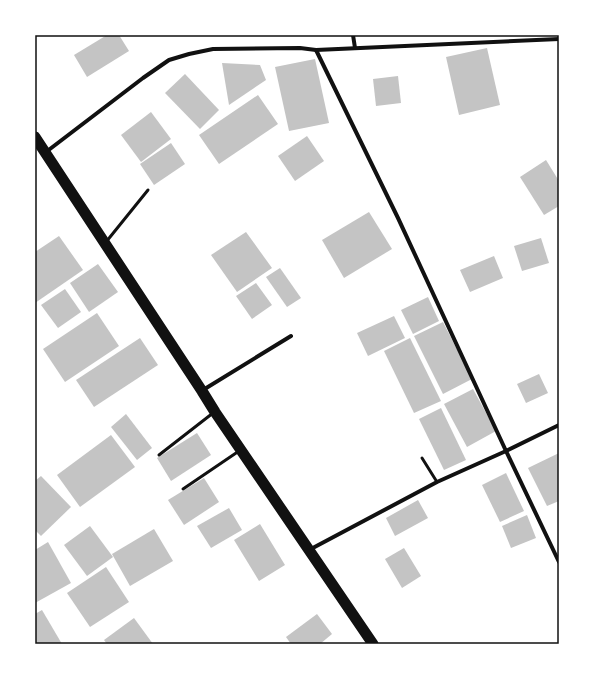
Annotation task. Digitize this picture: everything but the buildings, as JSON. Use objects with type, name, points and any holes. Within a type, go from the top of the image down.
[{"type":"highway","points":[[35,137],[202,391],[214,412],[373,644]]},
{"type":"street","points":[[353,35],[355,48]]},
{"type":"street","points":[[44,152],[169,60],[189,54],[213,49],[300,48],[316,50],[559,38]]},
{"type":"street","points":[[316,50],[398,218],[559,562]]},
{"type":"street","points":[[202,391],[291,336]]},
{"type":"street","points":[[309,550],[437,482],[559,425]]},
{"type":"lane","points":[[105,244],[148,190]]},
{"type":"lane","points":[[160,454],[214,412]]},
{"type":"lane","points":[[182,489],[241,450]]},
{"type":"lane","points":[[422,458],[437,482]]}]
